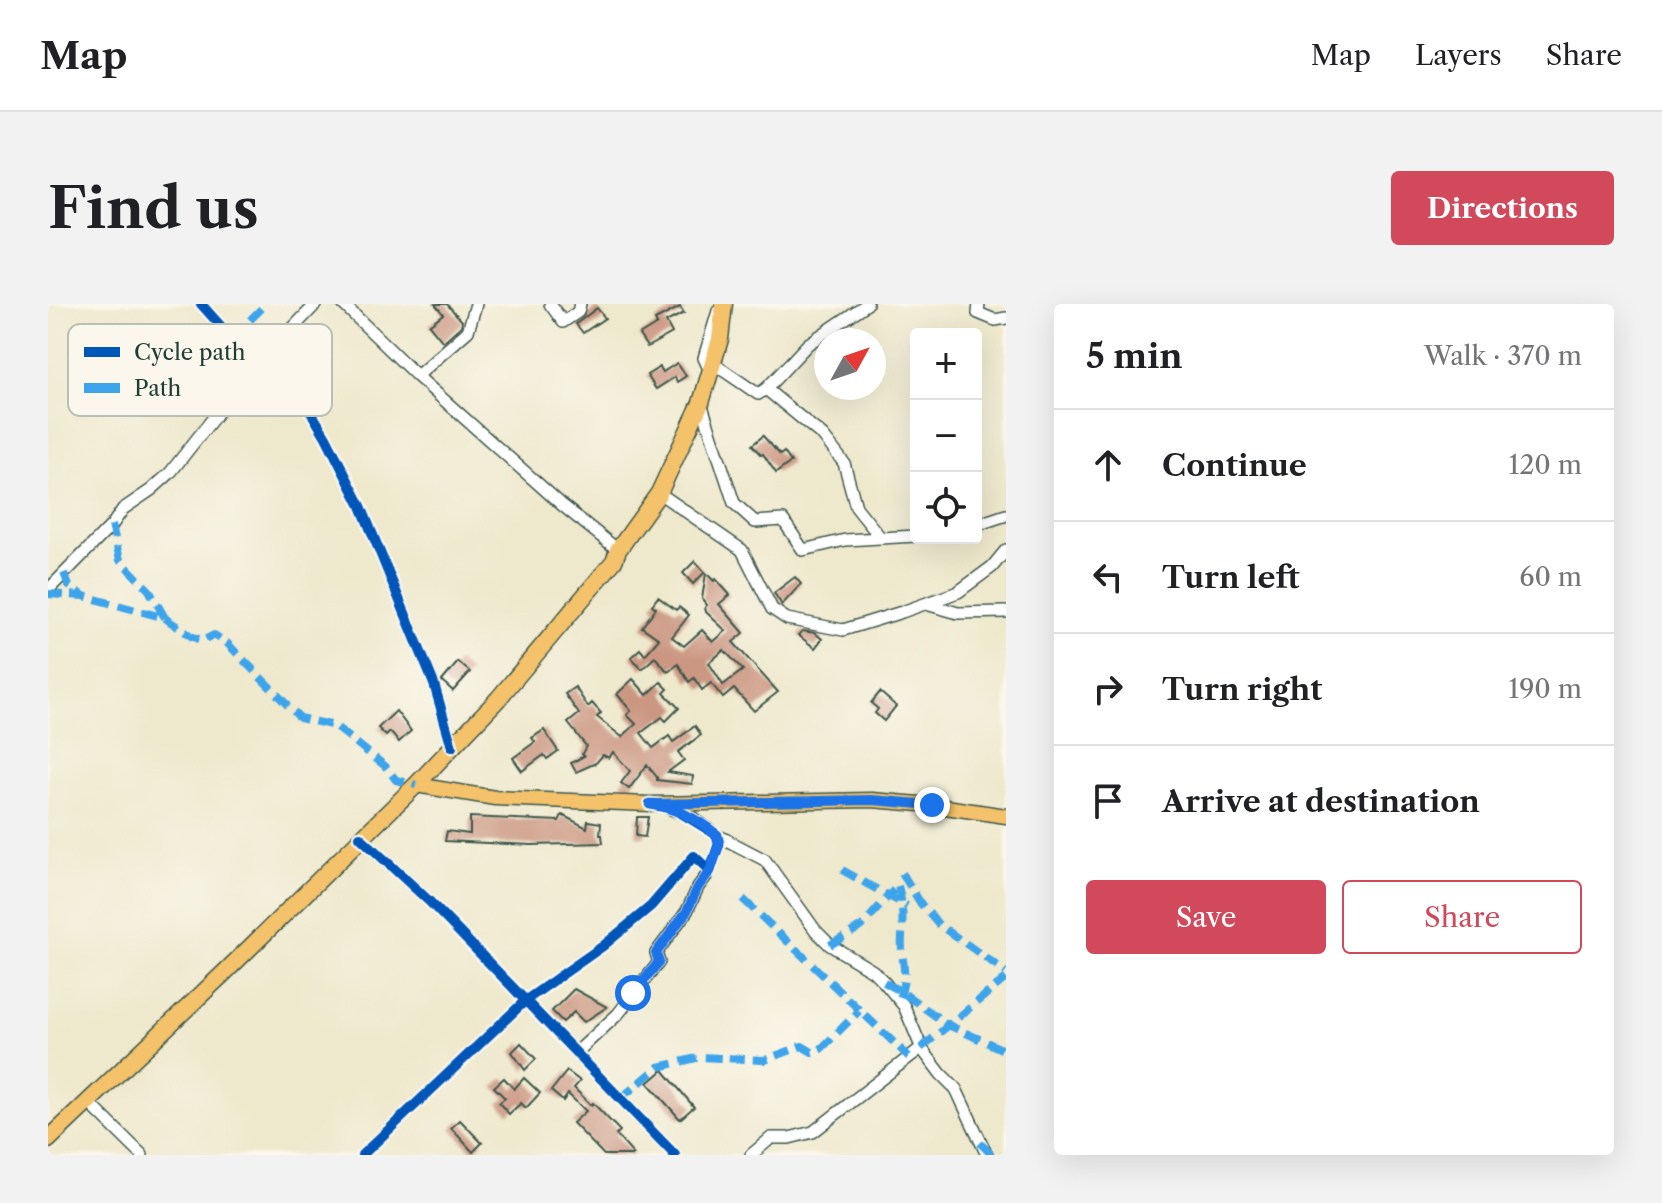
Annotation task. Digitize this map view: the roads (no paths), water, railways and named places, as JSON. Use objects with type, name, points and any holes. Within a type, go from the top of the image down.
[{"type":"highway","points":[[48,1140],[416,785],[498,699],[614,561],[618,550],[659,493],[701,403],[720,339],[724,304]]},
{"type":"main road","points":[[416,785],[495,798],[650,804],[872,800],[1006,816]]},
{"type":"street","points":[[201,304],[219,324]]},
{"type":"street","points":[[297,324],[316,304]]},
{"type":"street","points":[[343,304],[417,376],[562,505],[618,550]]},
{"type":"street","points":[[417,376],[468,331],[476,304]]},
{"type":"street","points":[[550,304],[563,322],[578,312],[580,304]]},
{"type":"street","points":[[718,304],[704,358],[710,371],[711,362],[758,394],[808,344],[867,304]]},
{"type":"street","points":[[979,304],[978,313],[995,320],[1006,318]]},
{"type":"street","points":[[766,389],[823,436],[844,463],[856,507],[880,537]]},
{"type":"street","points":[[701,403],[734,503],[755,522],[783,520],[803,550],[845,540],[910,536]]},
{"type":"street","points":[[48,590],[112,525],[123,509],[170,473],[214,416]]},
{"type":"street","points":[[313,416],[361,506],[434,684],[452,747]]},
{"type":"street","points":[[659,493],[742,550],[772,609],[787,619],[843,630],[958,592],[992,567],[1006,550]]},
{"type":"street","points":[[982,523],[1006,515]]},
{"type":"street","points":[[926,604],[958,613],[1006,612]]},
{"type":"street","points":[[650,804],[673,808],[765,860],[816,931],[830,945],[873,971],[884,982],[904,1006],[921,1048],[956,1089],[987,1155]]},
{"type":"street","points":[[576,1053],[618,1014],[659,962],[656,953],[687,911],[698,887],[710,871],[719,844],[717,835]]},
{"type":"street","points":[[360,837],[430,902],[675,1155]]},
{"type":"street","points":[[362,1155],[526,1000],[603,946],[651,906],[694,856],[710,871]]},
{"type":"street","points":[[751,1155],[771,1138],[789,1138],[813,1132],[921,1048]]},
{"type":"street","points":[[87,1101],[142,1155]]}]
